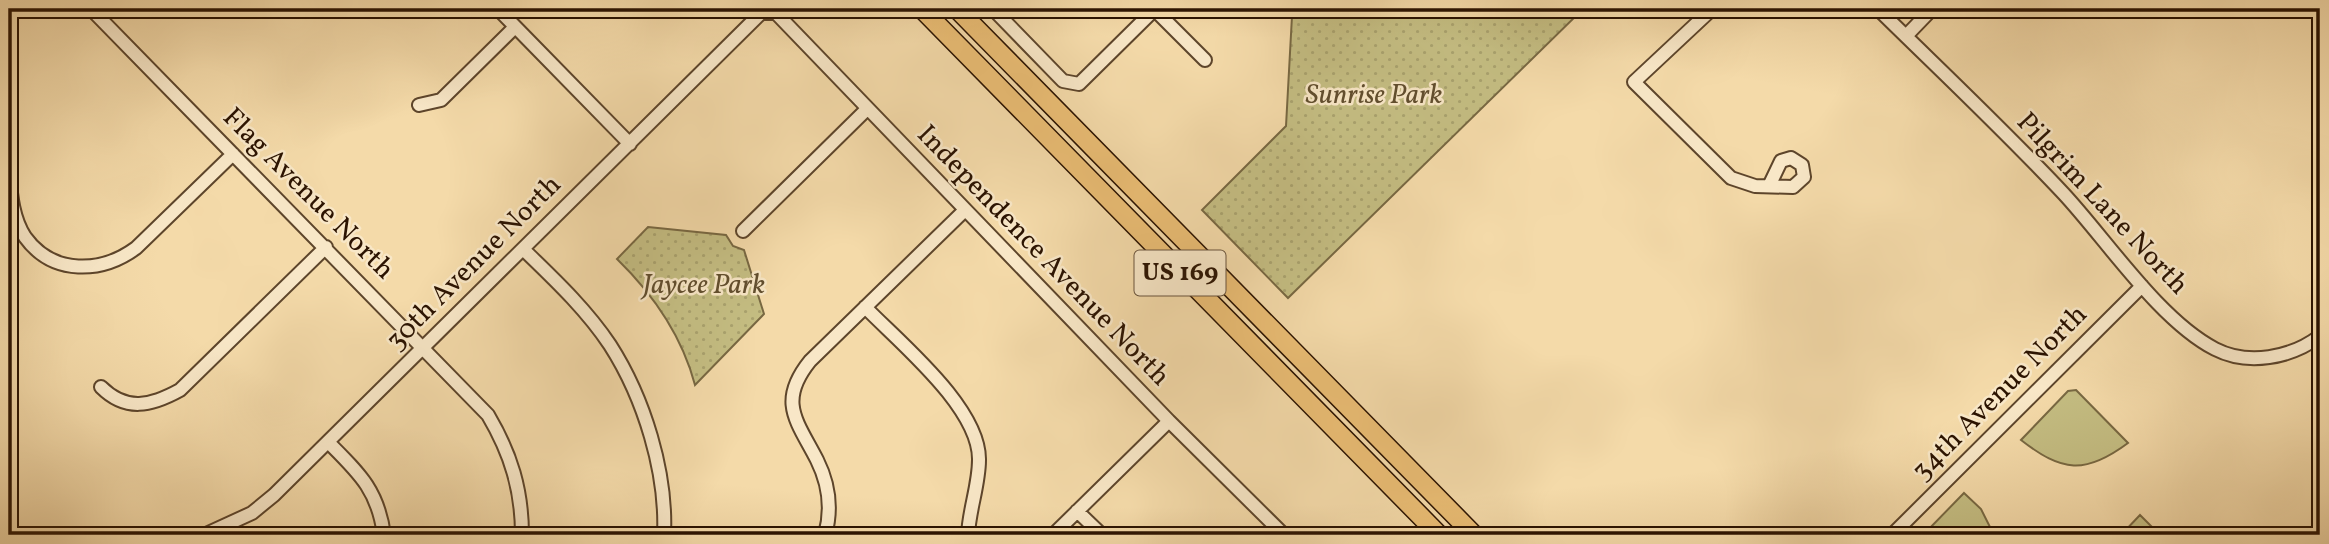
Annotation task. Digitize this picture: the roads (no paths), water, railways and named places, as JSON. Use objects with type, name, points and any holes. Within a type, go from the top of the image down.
[{"type":"highway","name":"US 169","points":[[922,9],[1439,535]]},
{"type":"highway","name":"US 169","points":[[957,9],[1474,535]]},
{"type":"street","name":"Flag Avenue North","points":[[91,9],[472,396],[501,438],[519,488],[522,535]]},
{"type":"street","points":[[498,9],[630,144]]},
{"type":"street","points":[[993,9],[1063,81],[1079,84],[1154,9],[1205,60]]},
{"type":"street","points":[[1712,9],[1634,82],[1731,178],[1755,186],[1770,184]]},
{"type":"street","name":"Pilgrim Lane North","points":[[1878,9],[2064,194],[2142,286],[2199,339],[2216,350],[2256,358],[2280,355],[2307,345],[2320,336]]},
{"type":"street","points":[[1906,36],[1932,9]]},
{"type":"street","name":"Independence Avenue North","points":[[768,11],[776,13],[1170,421],[1284,535]]},
{"type":"street","name":"30th Avenue North","points":[[204,535],[252,513],[328,442],[761,13],[768,11]]},
{"type":"street","points":[[419,105],[441,100],[515,27]]},
{"type":"street","points":[[743,231],[867,109]]},
{"type":"street","points":[[9,174],[13,206],[25,237],[58,262],[90,269],[121,260],[136,248],[233,154]]},
{"type":"street","points":[[825,535],[830,513],[829,495],[817,460],[793,415],[793,392],[800,373],[965,210]]},
{"type":"street","points":[[101,387],[115,401],[129,404],[150,403],[180,390],[326,247]]},
{"type":"street","points":[[523,249],[587,315],[610,346],[628,380],[655,452],[662,490],[664,535]]},
{"type":"street","name":"34th Avenue North","points":[[1892,535],[2142,286]]},
{"type":"street","points":[[865,307],[953,398],[974,429],[979,460],[968,535]]},
{"type":"street","points":[[1053,535],[1170,421]]},
{"type":"street","points":[[328,442],[368,484],[377,500],[384,535]]},
{"type":"street","points":[[1077,511],[1102,535]]},
{"type":"park label","name":"Sunrise Park","points":[[1374,95]]},
{"type":"park label","name":"Jaycee Park","points":[[704,285]]}]
